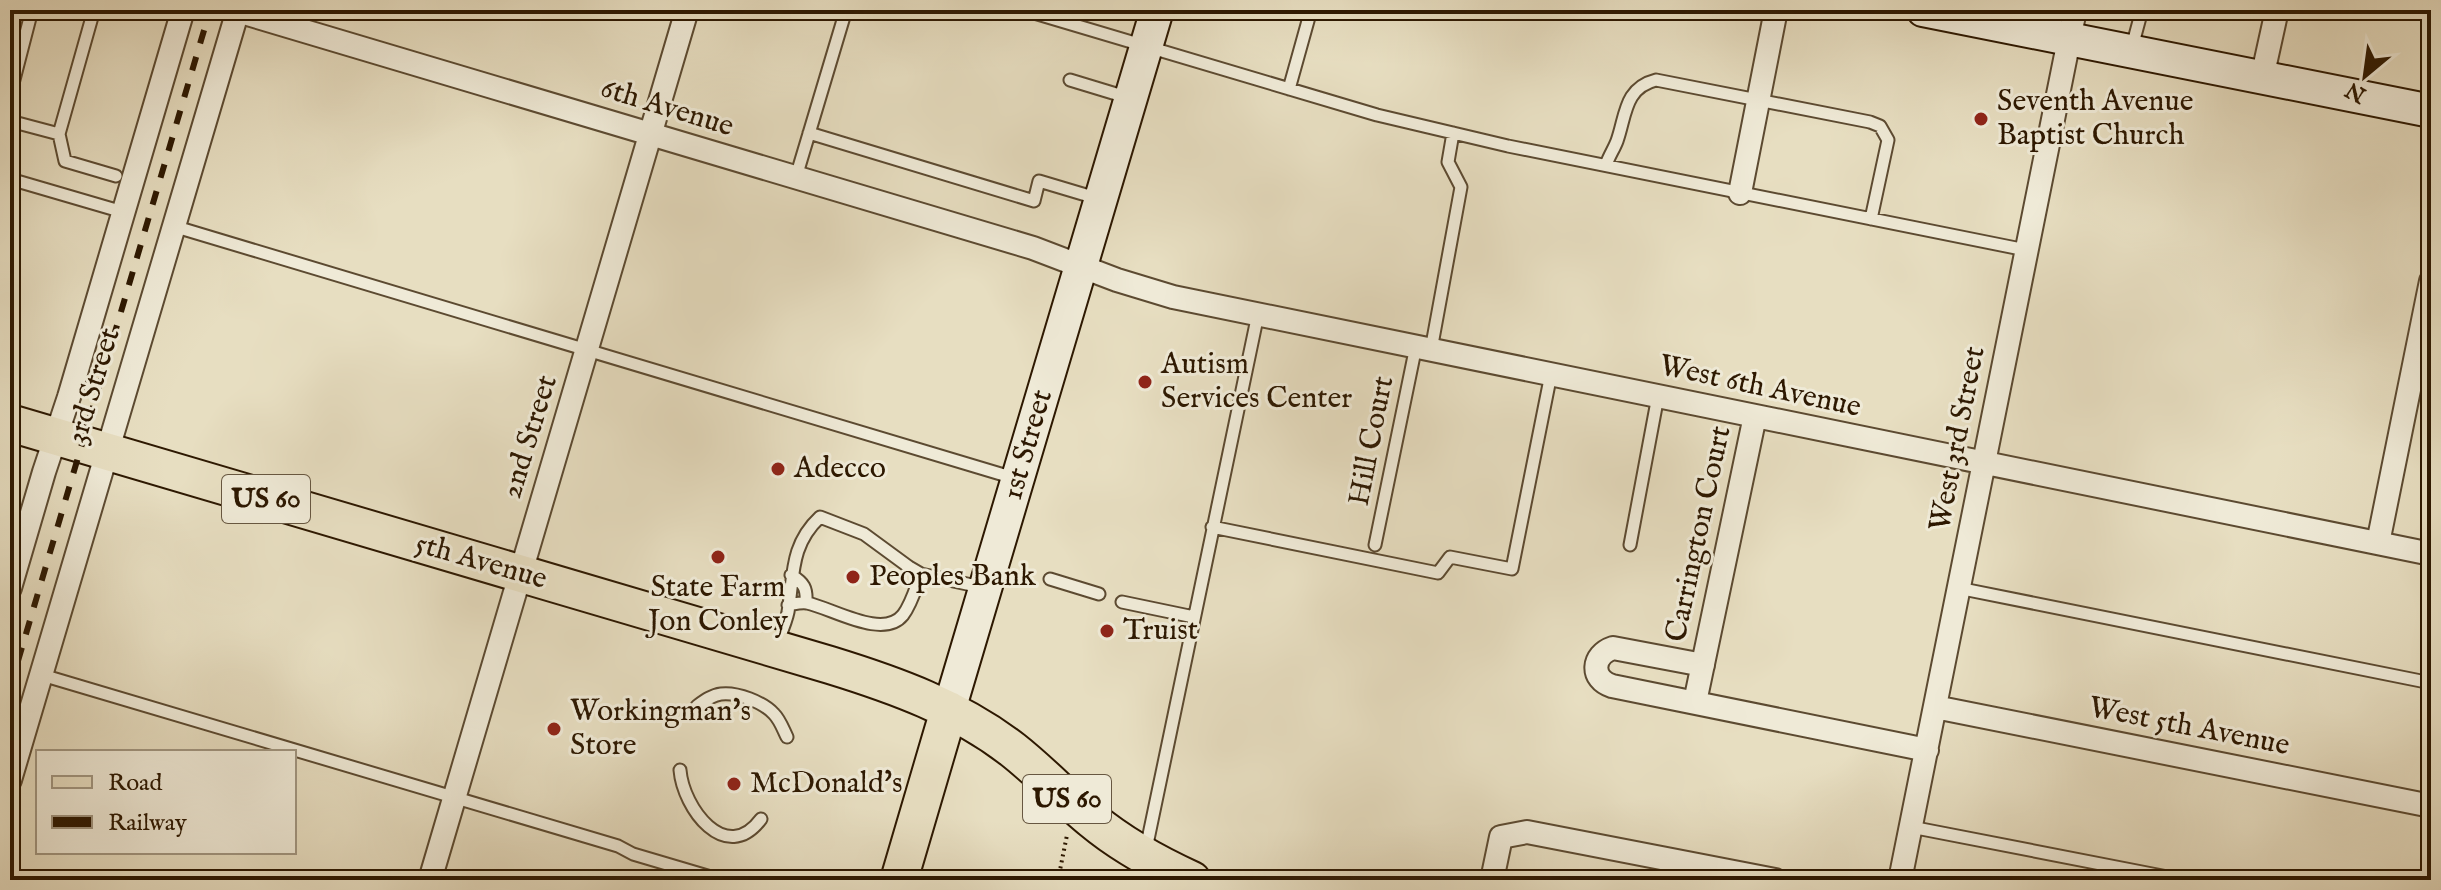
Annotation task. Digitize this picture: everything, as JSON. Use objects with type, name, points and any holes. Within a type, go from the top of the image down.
[{"type":"main road","name":"5th Avenue","points":[[10,423],[878,680],[949,710]]},
{"type":"main road","name":"US 60","points":[[949,710],[1013,750],[1095,822],[1144,856],[1192,880]]},
{"type":"main road","name":"1st Street","points":[[899,880],[949,710]]},
{"type":"street","name":"3rd Street","points":[[10,588],[183,10]]},
{"type":"street","name":"3rd Street","points":[[10,780],[236,10]]},
{"type":"street","name":"6th Avenue","points":[[236,10],[1033,248],[1081,267]]},
{"type":"street","name":"2nd Street","points":[[430,880],[687,10]]},
{"type":"street","name":"1st Street","points":[[949,710],[1157,10]]},
{"type":"street","points":[[1740,193],[1776,10]]},
{"type":"street","points":[[1923,10],[2072,24],[2131,52],[2431,111]]},
{"type":"street","points":[[2262,78],[2277,10]]},
{"type":"street","name":"West 3rd Street","points":[[1900,880],[2072,24]]},
{"type":"street","name":"West 6th Avenue","points":[[1081,267],[1160,293],[1258,314],[2431,554]]},
{"type":"street","points":[[2378,543],[2431,281]]},
{"type":"street","name":"Carrington Court","points":[[1695,702],[1755,416]]},
{"type":"street","name":"Carrington Court","points":[[1703,665],[1613,648],[1602,653],[1596,664],[1597,675],[1606,684],[1927,750]]},
{"type":"street","name":"West 5th Avenue","points":[[1935,707],[2431,806]]},
{"type":"street","points":[[1492,880],[1501,837],[1527,832],[1775,880]]},
{"type":"lane","points":[[10,95],[32,10]]},
{"type":"lane","points":[[94,10],[59,134],[65,161],[116,176]]},
{"type":"lane","points":[[796,177],[846,10]]},
{"type":"lane","points":[[1024,10],[1377,115],[1740,193],[2026,250]]},
{"type":"lane","points":[[1289,89],[1311,10]]},
{"type":"lane","points":[[2131,52],[2142,10]]},
{"type":"lane","points":[[1070,80],[1131,98]]},
{"type":"lane","points":[[1606,165],[1617,141],[1628,102],[1645,83],[1656,80],[1758,100],[1880,126],[1888,140],[1871,219]]},
{"type":"lane","points":[[10,121],[59,134]]},
{"type":"lane","points":[[809,133],[1034,201],[1039,181],[1101,199]]},
{"type":"lane","name":"Hill Court","points":[[1375,545],[1461,187],[1448,162],[1453,133]]},
{"type":"lane","points":[[10,179],[123,212]]},
{"type":"lane","points":[[173,226],[1019,479]]},
{"type":"lane","points":[[1144,856],[1258,314]]},
{"type":"lane","points":[[1212,527],[1438,573],[1450,557],[1512,569],[1551,374]]},
{"type":"lane","points":[[1630,545],[1658,396]]},
{"type":"lane","points":[[775,649],[788,605],[791,575],[800,544],[820,517],[864,534],[921,574],[986,588]]},
{"type":"lane","points":[[788,605],[806,603],[879,625],[895,622],[904,614],[921,574]]},
{"type":"lane","points":[[791,575],[801,581],[807,590],[806,603]]},
{"type":"lane","points":[[1050,579],[1099,594]]},
{"type":"lane","points":[[1958,588],[2431,683]]},
{"type":"lane","points":[[1122,602],[1194,617]]},
{"type":"lane","points":[[42,675],[296,750]]},
{"type":"lane","points":[[697,706],[721,694],[757,702],[777,717],[787,737]]},
{"type":"lane","points":[[296,750],[721,880]]},
{"type":"lane","points":[[680,770],[680,780],[689,800],[709,828],[718,835],[741,837],[753,830],[761,819]]},
{"type":"lane","points":[[1911,827],[2183,880]]},
{"type":"path","points":[[1058,880],[1068,834]]},
{"type":"railway","points":[[10,688],[210,10]]},
{"type":"place","name":"Seventh Avenue Baptist Church","points":[[1981,119]]},
{"type":"place","name":"Autism Services Center","points":[[1145,382]]},
{"type":"place","name":"Adecco","points":[[778,469]]},
{"type":"place","name":"State Farm Jon Conley","points":[[718,557]]},
{"type":"place","name":"Peoples Bank","points":[[853,577]]},
{"type":"place","name":"Truist","points":[[1107,631]]},
{"type":"place","name":"Workingman's Store","points":[[554,729]]},
{"type":"place","name":"McDonald's","points":[[734,784]]}]
